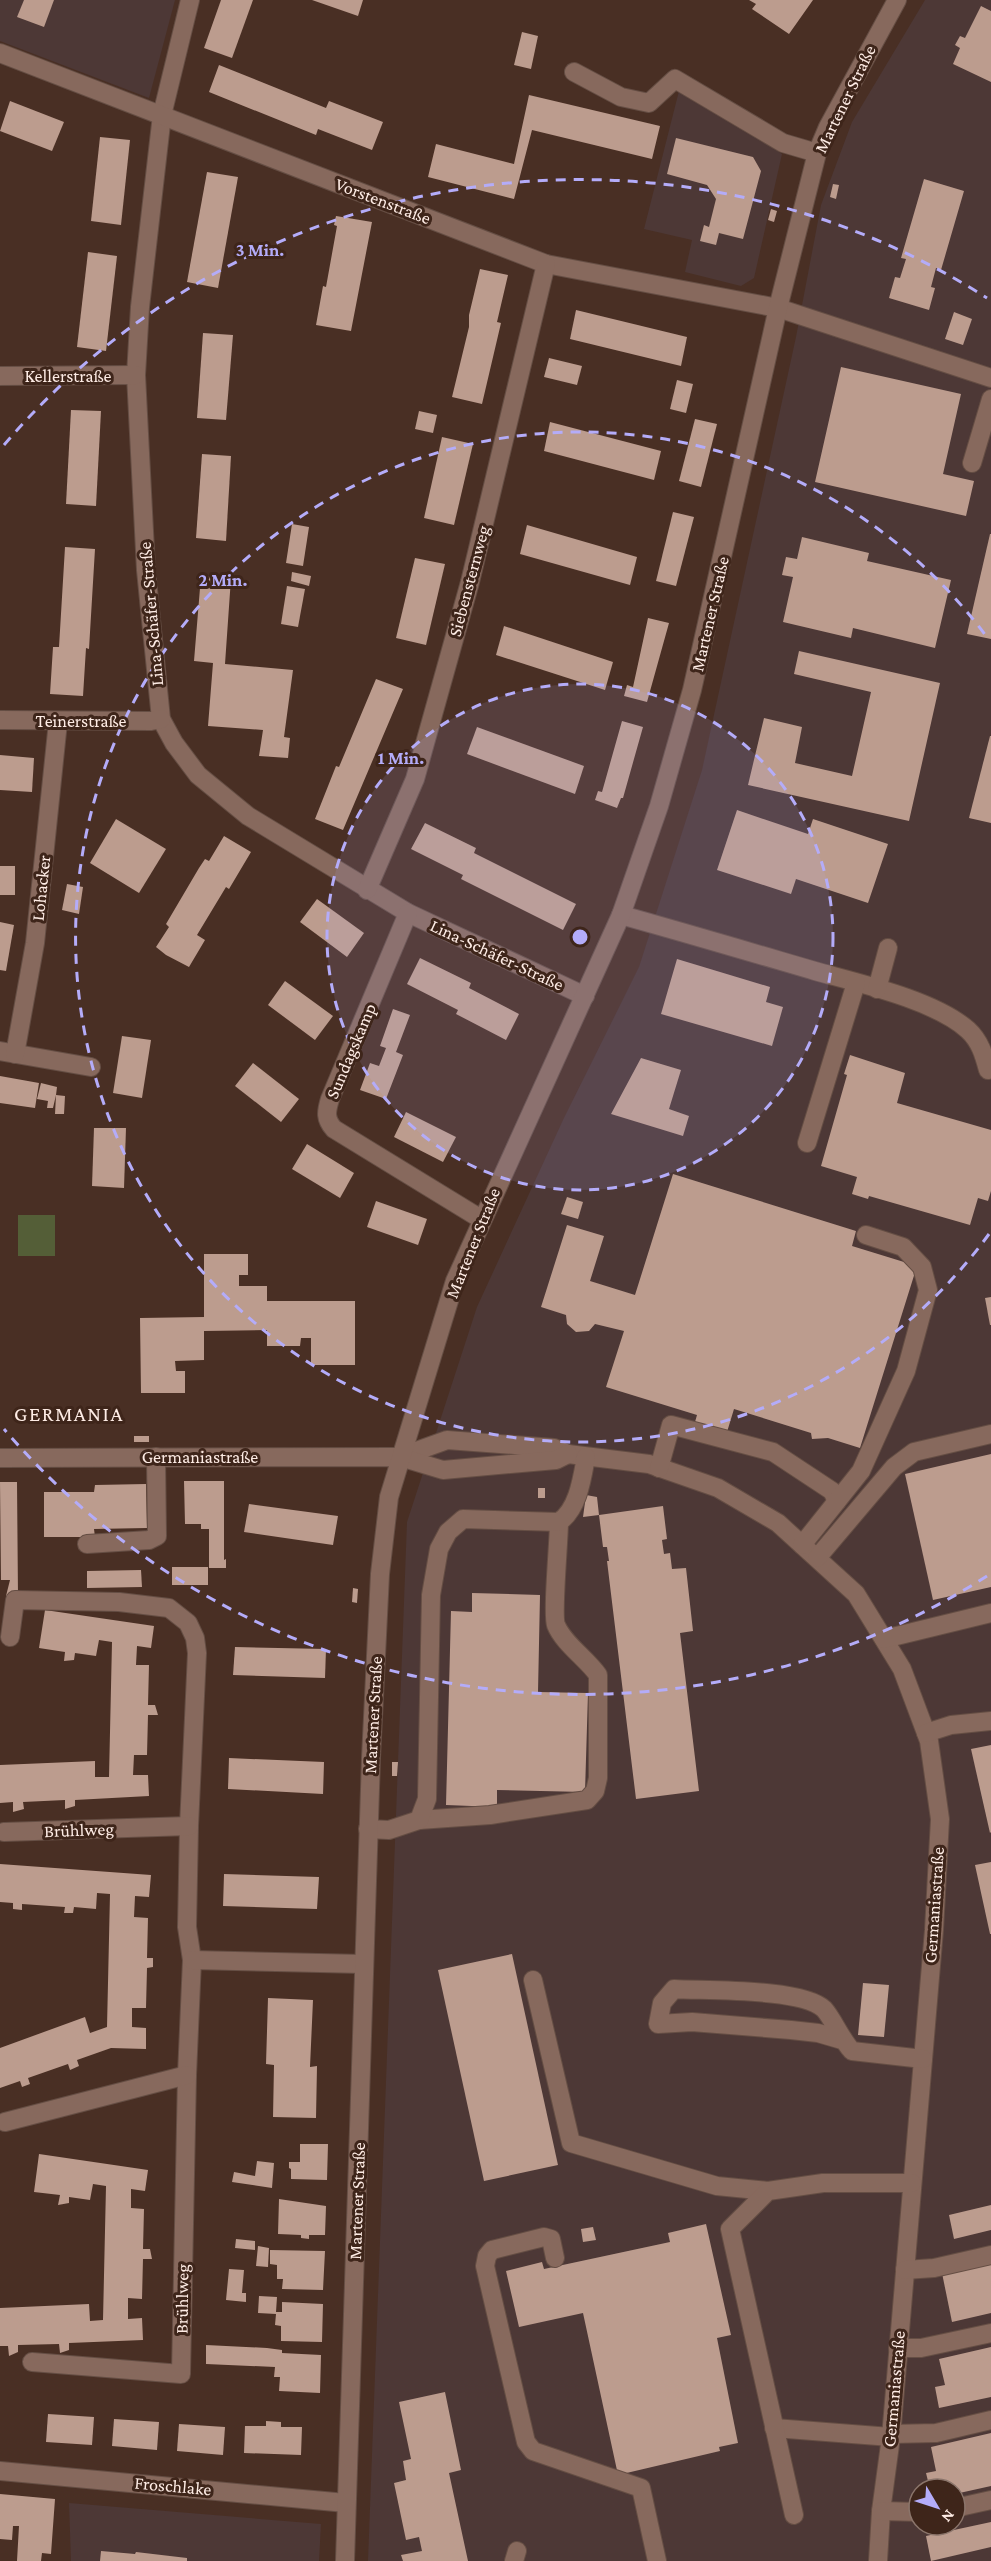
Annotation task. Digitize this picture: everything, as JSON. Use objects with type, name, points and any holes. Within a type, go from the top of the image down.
[{"type":"street","name":"Lina-Schäfer-Straße","points":[[190,0],[162,116],[140,307],[136,375],[146,570],[161,719],[174,743],[198,775],[248,816],[408,913],[585,996]]},
{"type":"street","name":"Martener Straße","points":[[345,2561],[368,1829],[380,1574],[389,1497],[455,1281],[481,1219],[621,915],[659,806],[692,690],[778,308],[817,153],[828,127],[897,0]]},
{"type":"street","name":"Vorstenstraße","points":[[0,53],[546,264],[778,308]]},
{"type":"street","points":[[574,72],[621,97],[649,102],[675,79],[783,143],[817,153]]},
{"type":"street","name":"Siebensternweg","points":[[367,890],[418,768],[470,582],[546,264]]},
{"type":"street","points":[[778,308],[991,378]]},
{"type":"street","name":"Kellerstraße","points":[[0,376],[136,375]]},
{"type":"street","points":[[972,463],[991,399]]},
{"type":"street","name":"Teinerstraße","points":[[0,720],[58,722],[161,719]]},
{"type":"street","name":"Lohacker","points":[[8,1052],[35,943],[58,722]]},
{"type":"street","name":"Sundagskamp","points":[[408,913],[330,1100],[326,1111],[327,1122],[334,1129],[481,1219]]},
{"type":"street","points":[[621,915],[878,989],[952,1018],[969,1031],[982,1047],[988,1071]]},
{"type":"street","points":[[878,989],[888,948]]},
{"type":"street","points":[[807,1143],[856,983]]},
{"type":"street","points":[[8,1052],[92,1067]]},
{"type":"street","points":[[802,1545],[861,1471],[906,1371],[928,1290],[922,1267],[903,1247],[866,1235]]},
{"type":"street","points":[[659,1468],[671,1425],[773,1452],[832,1491],[837,1501]]},
{"type":"street","points":[[817,1558],[894,1467],[914,1452],[991,1434]]},
{"type":"street","name":"Germaniastraße","points":[[400,1457],[447,1440],[554,1448],[568,1454],[649,1464],[718,1488],[778,1524],[856,1594],[902,1669],[926,1733],[940,1819],[934,1930],[891,2435],[881,2511],[878,2561]]},
{"type":"street","name":"Germaniastraße","points":[[0,1458],[400,1457],[442,1470],[556,1460],[568,1454]]},
{"type":"street","points":[[418,1820],[427,1799],[431,1595],[439,1549],[448,1532],[463,1519],[560,1522],[568,1516],[579,1488],[586,1456]]},
{"type":"street","points":[[87,1544],[149,1540],[157,1536],[156,1457]]},
{"type":"street","points":[[368,1829],[389,1830],[418,1820],[490,1815],[587,1800],[595,1791],[598,1778],[598,1675],[568,1643],[555,1624],[560,1522]]},
{"type":"street","name":"Brühlweg","points":[[10,1637],[15,1600],[119,1602],[169,1608],[188,1623],[195,1638],[197,1653],[189,1826],[187,1928],[192,1960],[187,2076],[181,2374],[32,2362]]},
{"type":"street","points":[[884,1639],[991,1614]]},
{"type":"street","points":[[926,1733],[951,1725],[991,1721]]},
{"type":"street","name":"Brühlweg","points":[[4,1832],[189,1826]]},
{"type":"street","points":[[192,1960],[363,1964]]},
{"type":"street","points":[[533,1980],[571,2144],[717,2186],[768,2191],[823,2183],[912,2183]]},
{"type":"street","points":[[842,2040],[818,2033],[769,2028],[692,2022],[658,2024],[662,2002],[675,1989],[777,1994],[802,1999],[823,2009],[842,2040],[852,2051],[923,2060]]},
{"type":"street","points":[[5,2122],[187,2076]]},
{"type":"street","points":[[768,2191],[730,2229],[794,2515]]},
{"type":"street","points":[[555,2258],[550,2240],[544,2237],[492,2250],[487,2256],[485,2266],[526,2442],[533,2451],[641,2488],[657,2561]]},
{"type":"street","points":[[905,2270],[934,2268],[991,2255]]},
{"type":"street","points":[[898,2348],[921,2348],[991,2333]]},
{"type":"street","points":[[774,2428],[891,2435],[936,2433],[991,2420]]},
{"type":"street","name":"Froschlake","points":[[0,2471],[346,2503]]},
{"type":"street","points":[[967,2505],[991,2500]]},
{"type":"street","points":[[881,2511],[907,2512]]},
{"type":"shaded area","points":[[0,0],[175,0],[149,98],[0,41]]},
{"type":"shaded area","points":[[925,0],[991,0],[991,2561],[368,2561],[407,1522],[477,1307],[563,1120],[639,967],[702,770],[796,337],[821,205],[852,122]]},
{"type":"shaded area","points":[[680,87],[782,154],[754,278],[741,286],[685,272],[692,240],[644,229]]},
{"type":"shaded area","points":[[69,2503],[321,2524],[319,2561],[71,2561]]},
{"type":"green space","points":[[18,1215],[55,1215],[55,1256],[18,1256]]},
{"type":"building","points":[[24,0],[54,0],[44,27],[17,17]]},
{"type":"building","points":[[221,0],[253,0],[232,58],[204,48]]},
{"type":"building","points":[[312,0],[363,0],[358,16]]},
{"type":"building","points":[[749,0],[813,0],[789,34],[752,9],[756,4]]},
{"type":"building","points":[[981,6],[991,11],[991,82],[953,64],[960,48],[955,45],[960,36],[965,38]]},
{"type":"building","points":[[522,32],[538,36],[531,69],[514,65]]},
{"type":"building","points":[[219,65],[326,108],[329,101],[383,122],[372,150],[318,129],[316,135],[209,92]]},
{"type":"building","points":[[529,95],[660,126],[652,159],[532,130],[514,199],[428,177],[436,144],[514,164]]},
{"type":"building","points":[[10,101],[64,122],[52,151],[0,131]]},
{"type":"building","points":[[100,137],[130,140],[121,225],[91,221]]},
{"type":"building","points":[[676,138],[753,157],[761,171],[743,239],[719,233],[716,245],[700,241],[704,225],[709,227],[716,199],[707,185],[667,174]]},
{"type":"building","points":[[207,172],[238,177],[218,288],[187,282]]},
{"type":"building","points":[[924,179],[964,191],[941,270],[936,268],[931,287],[935,288],[929,310],[889,298],[895,277],[900,278],[906,259],[901,258]]},
{"type":"building","points":[[833,184],[839,185],[836,199],[830,197]]},
{"type":"building","points":[[771,209],[777,211],[774,222],[768,220]]},
{"type":"building","points":[[336,216],[372,222],[351,331],[316,325],[323,286],[326,287],[337,226],[334,225]]},
{"type":"building","points":[[88,252],[117,256],[106,351],[77,347]]},
{"type":"building","points":[[480,269],[508,275],[497,322],[501,323],[482,404],[452,397]]},
{"type":"building","points":[[576,310],[687,337],[681,366],[570,339]]},
{"type":"building","points":[[954,312],[972,319],[963,345],[945,339]]},
{"type":"building","points":[[203,333],[233,335],[226,420],[197,418]]},
{"type":"building","points":[[549,358],[582,366],[577,385],[544,377]]},
{"type":"building","points":[[841,367],[961,394],[943,474],[974,481],[966,516],[815,482]]},
{"type":"building","points":[[677,380],[693,384],[686,413],[670,409]]},
{"type":"building","points":[[71,410],[101,411],[96,506],[66,504]]},
{"type":"building","points":[[419,411],[437,415],[433,433],[415,429]]},
{"type":"building","points":[[695,419],[717,424],[701,487],[679,481]]},
{"type":"building","points":[[550,422],[661,451],[654,480],[544,451]]},
{"type":"building","points":[[442,437],[473,444],[454,525],[424,518]]},
{"type":"building","points":[[202,454],[231,456],[226,541],[196,538]]},
{"type":"building","points":[[673,512],[694,517],[676,586],[656,581]]},
{"type":"building","points":[[292,524],[309,527],[303,566],[286,563]]},
{"type":"building","points":[[527,525],[637,557],[630,585],[520,554]]},
{"type":"building","points":[[991,534],[991,639],[967,634]]},
{"type":"building","points":[[802,537],[869,553],[867,561],[951,580],[935,648],[853,628],[851,638],[783,622],[793,577],[782,575],[786,557],[797,559]]},
{"type":"building","points":[[65,547],[95,549],[89,649],[86,648],[83,696],[50,694],[53,647],[59,647]]},
{"type":"building","points":[[415,558],[445,564],[426,645],[396,638]]},
{"type":"building","points":[[292,572],[311,576],[309,586],[291,581]]},
{"type":"building","points":[[201,576],[231,578],[225,664],[293,670],[284,737],[290,738],[288,758],[259,756],[263,730],[208,726],[213,663],[194,661]]},
{"type":"building","points":[[287,586],[305,589],[298,627],[281,624]]},
{"type":"building","points":[[648,618],[669,623],[647,702],[624,696],[627,685],[633,687]]},
{"type":"building","points":[[504,626],[613,662],[605,690],[496,655]]},
{"type":"building","points":[[799,651],[940,683],[909,821],[748,785],[764,718],[802,727],[795,763],[852,776],[871,692],[794,674]]},
{"type":"building","points":[[376,679],[403,689],[343,830],[315,819],[336,766],[339,767]]},
{"type":"building","points":[[622,721],[643,727],[623,798],[617,808],[595,800],[598,791],[602,792]]},
{"type":"building","points":[[477,727],[584,766],[575,794],[467,754]]},
{"type":"building","points":[[991,736],[991,823],[969,818]]},
{"type":"building","points":[[0,755],[34,758],[32,792],[0,790]]},
{"type":"building","points":[[737,810],[808,834],[813,819],[888,844],[868,903],[796,879],[791,894],[717,870]]},
{"type":"building","points":[[116,819],[166,849],[139,893],[90,863]]},
{"type":"building","points":[[425,823],[476,848],[474,853],[576,904],[563,930],[461,879],[463,875],[411,849]]},
{"type":"building","points":[[224,836],[251,852],[229,889],[226,887],[197,935],[205,940],[189,967],[156,947],[169,927],[166,924],[199,868],[205,859],[209,861]]},
{"type":"building","points":[[0,866],[15,866],[15,895],[0,895]]},
{"type":"building","points":[[67,884],[83,887],[79,914],[62,910]]},
{"type":"building","points":[[317,899],[364,933],[347,957],[300,922]]},
{"type":"building","points":[[0,922],[14,925],[6,971],[0,970]]},
{"type":"building","points":[[420,958],[471,983],[469,988],[519,1014],[506,1040],[456,1014],[458,1010],[407,984]]},
{"type":"building","points":[[677,959],[770,987],[766,1002],[783,1007],[772,1046],[661,1014]]},
{"type":"building","points":[[285,981],[333,1016],[315,1040],[268,1005]]},
{"type":"building","points":[[393,1009],[410,1015],[396,1052],[403,1055],[386,1099],[360,1090],[370,1063],[379,1066],[386,1048],[380,1046]]},
{"type":"building","points":[[122,1036],[151,1040],[142,1098],[113,1093]]},
{"type":"building","points":[[850,1055],[905,1073],[897,1103],[991,1130],[991,1191],[988,1201],[978,1198],[970,1225],[869,1196],[868,1199],[852,1194],[857,1177],[821,1166],[847,1075],[844,1074]]},
{"type":"building","points":[[641,1058],[681,1070],[669,1109],[689,1116],[683,1136],[611,1114]]},
{"type":"building","points":[[253,1063],[299,1099],[281,1122],[235,1086]]},
{"type":"building","points":[[0,1076],[39,1083],[35,1108],[0,1103]]},
{"type":"building","points":[[41,1083],[57,1087],[53,1108],[47,1108],[48,1101],[37,1099]]},
{"type":"building","points":[[56,1095],[65,1096],[64,1114],[55,1114]]},
{"type":"building","points":[[406,1112],[456,1137],[443,1162],[394,1137]]},
{"type":"building","points":[[94,1128],[126,1128],[124,1188],[92,1186]]},
{"type":"building","points":[[307,1144],[354,1173],[340,1198],[292,1169]]},
{"type":"building","points":[[673,1174],[856,1231],[852,1246],[917,1266],[860,1448],[828,1438],[812,1439],[811,1433],[734,1409],[727,1432],[695,1422],[697,1415],[606,1387],[624,1331],[595,1324],[589,1331],[576,1332],[567,1324],[566,1315],[541,1307],[567,1225],[604,1236],[590,1281],[635,1295]]},
{"type":"building","points":[[567,1197],[583,1202],[578,1219],[561,1214]]},
{"type":"building","points":[[376,1201],[427,1219],[418,1245],[367,1227]]},
{"type":"building","points":[[204,1254],[248,1254],[248,1275],[239,1275],[239,1286],[267,1286],[267,1301],[355,1301],[355,1365],[311,1365],[311,1338],[301,1338],[300,1346],[267,1346],[267,1330],[204,1331],[204,1360],[175,1361],[176,1371],[185,1371],[185,1393],[141,1393],[140,1318],[204,1317]]},
{"type":"building","points":[[991,1297],[991,1325],[990,1325],[985,1298]]},
{"type":"building","points":[[134,1436],[149,1436],[149,1442],[134,1442]]},
{"type":"building","points":[[991,1454],[991,1587],[933,1600],[905,1474]]},
{"type":"building","points":[[184,1481],[224,1481],[224,1560],[226,1559],[226,1568],[209,1568],[209,1529],[201,1529],[201,1524],[185,1524]]},
{"type":"building","points":[[0,1482],[17,1482],[18,1596],[6,1596],[10,1580],[1,1580]]},
{"type":"building","points":[[146,1484],[147,1528],[94,1529],[95,1537],[44,1537],[44,1492],[94,1492],[95,1485]]},
{"type":"building","points":[[538,1488],[545,1488],[545,1498],[538,1498]]},
{"type":"building","points":[[586,1495],[597,1497],[599,1515],[583,1517]]},
{"type":"building","points":[[249,1504],[338,1516],[333,1545],[244,1532]]},
{"type":"building","points":[[663,1506],[667,1539],[662,1540],[664,1554],[670,1553],[672,1569],[686,1568],[693,1631],[680,1633],[699,1791],[636,1799],[607,1561],[609,1561],[607,1547],[603,1547],[599,1515]]},
{"type":"building","points":[[172,1567],[208,1567],[208,1585],[172,1585]]},
{"type":"building","points":[[141,1570],[142,1587],[87,1588],[87,1571]]},
{"type":"building","points":[[353,1588],[358,1589],[357,1603],[352,1602]]},
{"type":"building","points":[[472,1593],[540,1595],[538,1692],[588,1693],[585,1792],[497,1790],[497,1807],[446,1805],[451,1611],[472,1612]]},
{"type":"building","points":[[45,1610],[154,1626],[151,1648],[137,1646],[136,1665],[149,1665],[148,1705],[155,1705],[158,1715],[148,1715],[147,1755],[134,1755],[133,1775],[148,1775],[149,1796],[75,1800],[75,1806],[65,1809],[65,1800],[23,1802],[24,1809],[13,1812],[13,1802],[0,1803],[0,1765],[95,1761],[95,1777],[109,1777],[112,1642],[99,1640],[96,1656],[75,1653],[74,1660],[64,1661],[65,1652],[39,1648]]},
{"type":"building","points":[[235,1647],[326,1649],[325,1678],[233,1675]]},
{"type":"building","points":[[991,1745],[991,1832],[990,1833],[971,1749]]},
{"type":"building","points":[[229,1758],[324,1762],[323,1794],[228,1789]]},
{"type":"building","points":[[392,1762],[398,1762],[397,1776],[392,1776]]},
{"type":"building","points":[[991,1862],[991,1934],[990,1934],[975,1865]]},
{"type":"building","points":[[0,1864],[151,1875],[149,1897],[135,1896],[134,1917],[148,1918],[147,1958],[153,1958],[153,1967],[147,1968],[146,2008],[132,2008],[132,2027],[146,2028],[146,2049],[111,2048],[77,2060],[79,2066],[70,2070],[68,2064],[28,2078],[30,2084],[22,2087],[20,2081],[0,2088],[0,2048],[85,2017],[90,2033],[107,2027],[110,1894],[97,1893],[96,1909],[74,1907],[73,1913],[64,1913],[65,1907],[22,1904],[22,1910],[13,1909],[13,1903],[0,1902]]},
{"type":"building","points":[[224,1874],[319,1877],[317,1909],[223,1906]]},
{"type":"building","points":[[512,1954],[558,2165],[484,2181],[438,1970]]},
{"type":"building","points":[[863,1983],[889,1985],[884,2037],[858,2035]]},
{"type":"building","points":[[268,1998],[313,2000],[310,2067],[317,2066],[316,2118],[273,2117],[274,2065],[266,2064]]},
{"type":"building","points":[[300,2144],[328,2144],[327,2180],[291,2179],[289,2162],[300,2162]]},
{"type":"building","points":[[39,2154],[148,2170],[145,2191],[131,2189],[131,2208],[144,2209],[143,2249],[150,2249],[152,2259],[143,2259],[142,2299],[128,2298],[128,2319],[142,2318],[143,2340],[69,2343],[69,2350],[60,2353],[59,2344],[18,2345],[18,2352],[9,2356],[8,2346],[0,2346],[0,2308],[89,2304],[90,2321],[103,2320],[106,2186],[93,2184],[90,2200],[69,2197],[69,2203],[58,2205],[60,2195],[34,2192]]},
{"type":"building","points":[[257,2161],[274,2163],[272,2188],[232,2182],[234,2172],[255,2176]]},
{"type":"building","points":[[279,2199],[326,2206],[325,2235],[309,2235],[309,2239],[301,2238],[301,2235],[278,2234]]},
{"type":"building","points":[[991,2205],[991,2230],[954,2239],[949,2215]]},
{"type":"building","points":[[706,2224],[731,2335],[717,2338],[738,2443],[719,2447],[720,2451],[618,2475],[583,2313],[519,2327],[506,2271],[542,2262],[544,2269],[670,2242],[668,2233]]},
{"type":"building","points":[[593,2227],[596,2240],[583,2242],[581,2229]]},
{"type":"building","points":[[236,2239],[255,2241],[255,2250],[235,2248]]},
{"type":"building","points":[[258,2246],[269,2248],[268,2267],[256,2266]]},
{"type":"building","points":[[270,2250],[325,2251],[323,2290],[282,2289],[283,2279],[277,2279],[277,2265],[270,2264]]},
{"type":"building","points":[[991,2262],[991,2313],[952,2322],[942,2273]]},
{"type":"building","points":[[229,2269],[244,2270],[242,2293],[246,2293],[246,2302],[226,2300]]},
{"type":"building","points":[[259,2296],[277,2297],[276,2312],[282,2312],[282,2302],[323,2304],[322,2342],[281,2341],[281,2326],[275,2325],[276,2314],[258,2313]]},
{"type":"building","points":[[206,2345],[267,2348],[282,2350],[282,2353],[321,2355],[320,2393],[279,2391],[280,2377],[274,2377],[275,2367],[206,2364]]},
{"type":"building","points":[[991,2347],[991,2397],[939,2408],[935,2387],[945,2385],[939,2359]]},
{"type":"building","points":[[445,2392],[461,2470],[449,2473],[468,2561],[403,2561],[401,2555],[422,2551],[419,2537],[406,2540],[394,2483],[406,2480],[403,2461],[411,2459],[399,2402]]},
{"type":"building","points":[[48,2414],[94,2417],[92,2445],[46,2442]]},
{"type":"building","points":[[114,2419],[159,2422],[157,2450],[112,2446]]},
{"type":"building","points":[[266,2421],[281,2422],[281,2427],[302,2427],[301,2455],[244,2453],[245,2426],[266,2426]]},
{"type":"building","points":[[179,2424],[225,2427],[223,2455],[177,2451]]},
{"type":"building","points":[[991,2433],[991,2486],[967,2491],[967,2477],[927,2477],[926,2473],[936,2471],[931,2447]]},
{"type":"building","points":[[0,2494],[55,2499],[51,2554],[42,2553],[41,2561],[17,2561],[19,2526],[13,2526],[12,2540],[0,2539]]},
{"type":"building","points":[[991,2522],[991,2547],[931,2561],[926,2537],[967,2537],[967,2527]]},
{"type":"building","points":[[101,2551],[135,2554],[136,2552],[187,2558],[187,2561],[100,2561]]},
{"type":"district","name":"GERMANIA","points":[[69,1414]]}]
